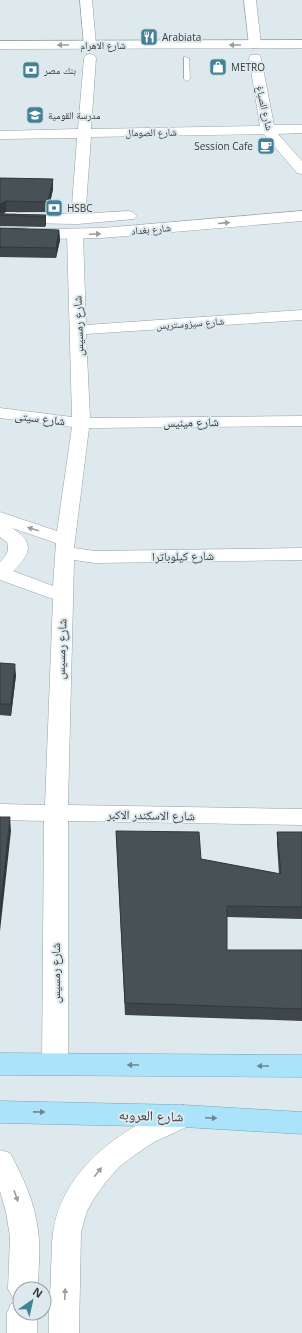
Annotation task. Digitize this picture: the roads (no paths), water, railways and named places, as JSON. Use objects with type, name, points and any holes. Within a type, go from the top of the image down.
[{"type":"highway","points":[[0,1064],[302,1066]]},
{"type":"highway","name":"شارع العروبه","points":[[0,1112],[183,1116],[302,1123]]},
{"type":"main road","name":"شارع الاهرام","points":[[241,58],[302,44]]},
{"type":"main road","name":"شارع الاهرام","points":[[0,45],[94,54],[259,53]]},
{"type":"main road","name":"شارع الاهرام","points":[[75,58],[94,54]]},
{"type":"main road","points":[[172,58],[200,58]]},
{"type":"main road","name":"شارع بغداد","points":[[0,232],[77,226],[116,217],[302,202]]},
{"type":"main road","name":"شارع بغداد","points":[[0,218],[77,226],[111,233],[302,216]]},
{"type":"street","name":"شارع رمسيس","points":[[55,1064],[56,813],[63,596],[65,547],[81,423],[77,226],[94,54],[86,0]]},
{"type":"street","name":"شارع الصباغ","points":[[250,0],[259,53],[268,130],[272,137],[302,170]]},
{"type":"street","name":"شارع الصومال","points":[[0,135],[302,129]]},
{"type":"street","name":"شارع سيزوستريس","points":[[78,330],[302,315]]},
{"type":"street","name":"شارع سيتى","points":[[0,413],[81,423]]},
{"type":"street","name":"شارع مينيس","points":[[81,423],[302,421]]},
{"type":"street","name":"شارع كيلوباترا","points":[[0,518],[65,547],[95,557],[302,554]]},
{"type":"street","points":[[0,530],[16,539],[20,549],[18,555],[0,573],[63,596]]},
{"type":"street","name":"شارع الاسكندر الاكبر","points":[[0,812],[302,817]]},
{"type":"street","points":[[64,1333],[68,1232],[73,1214],[81,1196],[103,1166],[120,1150],[146,1132],[183,1116]]},
{"type":"street","points":[[0,1161],[12,1183],[20,1207],[24,1232],[23,1281]]},
{"type":"street","points":[[22,1321],[22,1333]]},
{"type":"lane","points":[[186,58],[187,79]]},
{"type":"place","name":"Arabiata","points":[[149,37]]},
{"type":"place","name":"METRO","points":[[218,67]]},
{"type":"place","name":"بنك مصر","points":[[31,70]]},
{"type":"place","name":"مدرسة القومية","points":[[35,115]]},
{"type":"place","name":"Session Cafe","points":[[266,146]]},
{"type":"place","name":"HSBC","points":[[54,208]]}]
